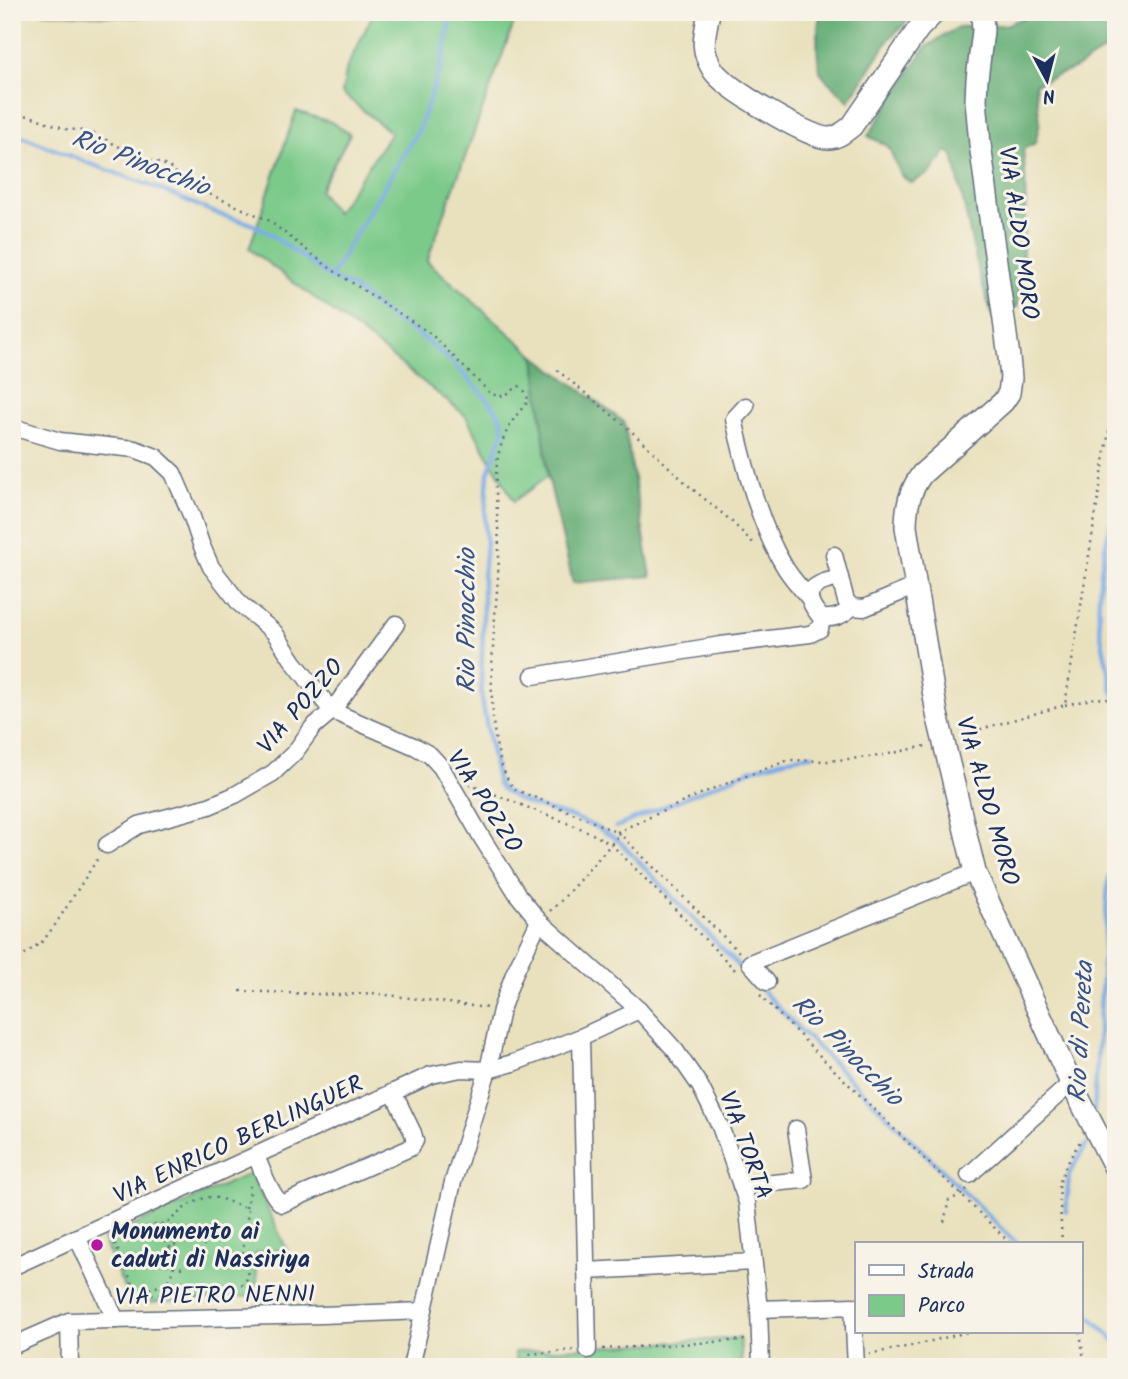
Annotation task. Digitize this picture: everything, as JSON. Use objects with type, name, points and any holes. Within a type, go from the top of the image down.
[{"type":"main road","points":[[709,12],[703,45],[714,72],[775,115],[821,137],[832,138],[852,126],[919,28],[935,12]]},
{"type":"main road","name":"VIA ALDO MORO","points":[[982,12],[983,31],[976,100],[1007,334],[1011,378],[1009,393],[1003,402],[922,474],[912,489],[906,516],[937,714],[975,872],[1071,1083],[1116,1170]]},
{"type":"street","points":[[746,406],[734,419],[746,468],[767,530],[784,566],[822,618],[833,619],[852,607]]},
{"type":"street","name":"VIA POZZO","points":[[12,427],[60,441],[135,449],[156,457],[173,473],[211,567],[240,604],[274,632],[332,711],[430,755],[441,767],[518,895],[539,921]]},
{"type":"street","points":[[834,555],[846,601],[852,607],[864,608],[916,586]]},
{"type":"street","points":[[810,599],[816,585],[840,578]]},
{"type":"street","points":[[533,676],[721,645],[810,634],[820,629],[822,618]]},
{"type":"street","name":"VIA POZZO","points":[[107,845],[139,825],[209,806],[235,795],[273,773],[295,752],[313,727],[332,711],[396,624]]},
{"type":"street","points":[[760,985],[750,963],[975,872]]},
{"type":"street","points":[[411,1367],[453,1182],[488,1070],[501,1010],[514,974],[539,921]]},
{"type":"street","name":"VIA TORTA","points":[[539,921],[639,1010],[674,1050],[700,1086],[720,1126],[747,1202],[759,1309],[761,1365]]},
{"type":"street","name":"VIA ENRICO BERLINGUER","points":[[12,1267],[431,1075],[461,1069],[488,1070],[513,1063],[581,1037],[639,1010]]},
{"type":"street","points":[[581,1037],[588,1350]]},
{"type":"street","points":[[967,1183],[1071,1083]]},
{"type":"street","points":[[249,1158],[282,1204],[410,1148],[415,1141],[413,1133],[393,1092]]},
{"type":"street","points":[[741,1186],[804,1180],[796,1129]]},
{"type":"street","points":[[78,1237],[116,1320]]},
{"type":"street","points":[[586,1272],[753,1262]]},
{"type":"street","points":[[759,1309],[853,1307],[855,1361]]},
{"type":"street","name":"VIA PIETRO NENNI","points":[[12,1346],[69,1321],[423,1311]]},
{"type":"street","points":[[69,1321],[70,1367]]},
{"type":"path","points":[[12,114],[30,116],[65,129],[95,134],[135,155],[168,166],[191,186],[268,220],[338,274],[430,334],[490,393],[498,397],[519,386],[528,401],[509,423],[498,465],[499,555],[491,712],[507,779],[514,789],[618,834],[750,963]]},
{"type":"path","points":[[556,370],[628,428],[759,548]]},
{"type":"path","points":[[1065,705],[1116,387]]},
{"type":"path","points":[[539,921],[559,903],[618,834],[712,789],[789,760],[828,761],[879,756],[943,741],[1065,705],[1096,698],[1116,700]]},
{"type":"path","points":[[457,793],[471,785],[612,843],[744,979]]},
{"type":"path","points":[[12,961],[43,941],[107,845]]},
{"type":"path","points":[[760,985],[831,1068],[1009,1242]]},
{"type":"path","points":[[240,991],[340,995],[372,993],[501,1010]]},
{"type":"path","points":[[1062,1242],[1059,1184],[1066,1165],[1091,1122]]},
{"type":"path","points":[[106,1225],[137,1294],[206,1294],[239,1286],[245,1283],[248,1276],[243,1252],[248,1212],[246,1208],[250,1192],[247,1172],[249,1158]]},
{"type":"path","points":[[944,1222],[949,1200],[961,1195],[967,1183]]},
{"type":"path","points":[[114,1240],[149,1226],[167,1223],[188,1205],[207,1197],[219,1198],[246,1208]]},
{"type":"path","points":[[135,1291],[158,1286],[172,1277],[175,1256],[149,1226]]},
{"type":"path","points":[[182,1268],[153,1261],[192,1233]]},
{"type":"path","points":[[203,1253],[204,1245]]},
{"type":"path","points":[[855,1361],[959,1334]]},
{"type":"path","points":[[1080,1334],[1085,1367]]},
{"type":"path","points":[[525,1367],[529,1354],[760,1339]]},
{"type":"path","points":[[719,1367],[761,1365]]},
{"type":"green space","points":[[41,12],[207,12],[146,17]]},
{"type":"green space","points":[[374,12],[518,12],[427,261],[535,356],[548,476],[514,501],[465,415],[249,249],[296,111],[331,122],[350,134],[319,191],[336,213],[391,133],[342,93],[347,67]]},
{"type":"green space","points":[[822,12],[917,12],[890,38],[849,101],[826,79],[819,68],[818,33]]},
{"type":"green space","points":[[1039,12],[1116,12],[1116,43],[1076,68],[1035,84],[1040,122],[1035,143],[1023,149],[1025,208],[1018,306],[993,318],[979,274],[953,155],[947,151],[930,173],[911,183],[901,175],[888,146],[868,136],[926,47],[958,27],[1005,25]]},
{"type":"green space","points":[[535,356],[624,422],[651,576],[573,583],[548,476]]},
{"type":"green space","points":[[251,1173],[287,1250],[256,1253],[257,1296],[131,1304],[103,1239]]},
{"type":"green space","points":[[740,1338],[742,1367],[516,1367],[515,1352]]},
{"type":"waterway","points":[[331,278],[418,131],[442,63],[452,12]]},
{"type":"waterway","name":"Rio Pinocchio","points":[[12,132],[264,230],[331,278],[352,287],[392,319],[418,334],[448,358],[479,390],[494,407],[502,420],[504,430],[488,473],[481,682],[482,701],[498,785],[524,802],[581,820],[620,842],[801,1031],[1015,1242]]},
{"type":"waterway","name":"Rio di Pereta","points":[[1116,505],[1108,533],[1099,590],[1099,619],[1103,645],[1116,697]]},
{"type":"waterway","points":[[616,827],[750,770],[794,757],[812,755]]},
{"type":"waterway","name":"Rio di Pereta","points":[[1094,1111],[1108,883],[1112,869],[1116,866]]},
{"type":"waterway","name":"Rio di Pereta","points":[[1066,1211],[1069,1174],[1086,1145]]},
{"type":"waterway","name":"Rio Pinocchio","points":[[1082,1309],[1116,1342]]},
{"type":"place","name":"Monumento ai caduti di Nassiriya","points":[[97,1245]]}]
